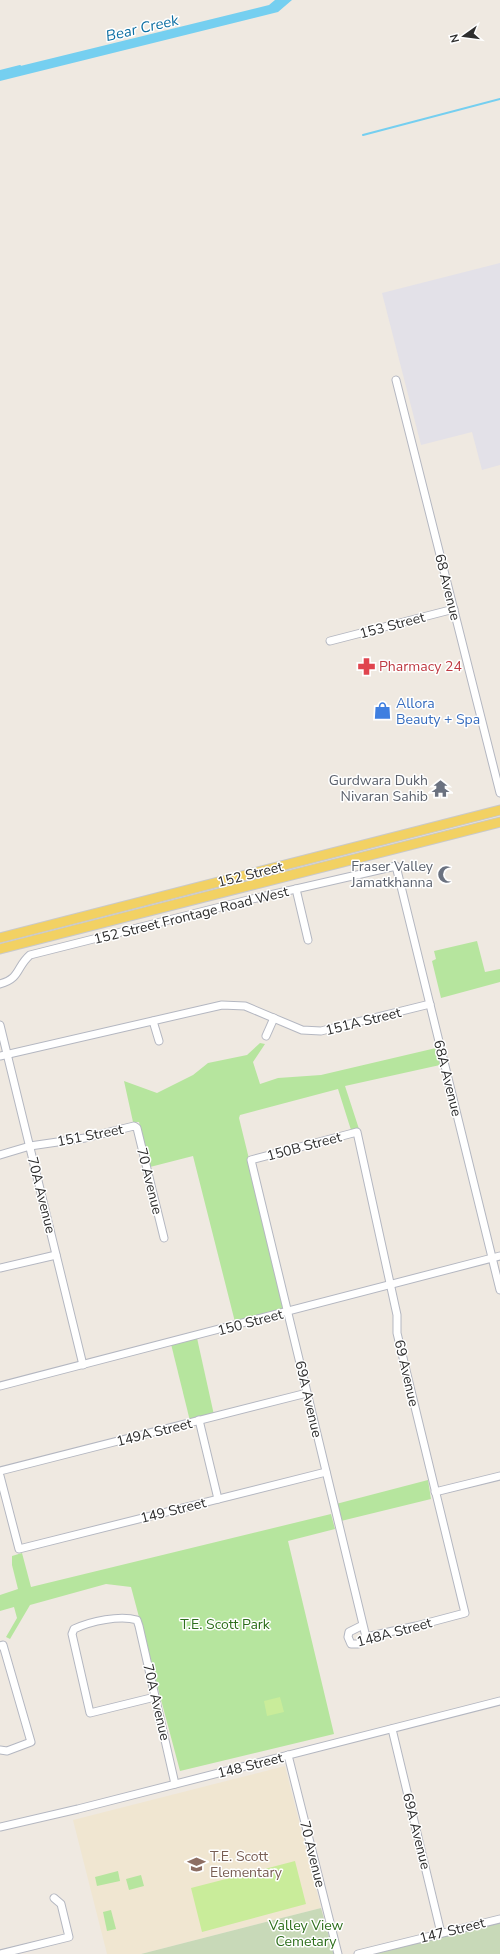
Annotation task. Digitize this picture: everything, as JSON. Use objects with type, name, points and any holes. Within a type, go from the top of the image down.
[{"type":"main road","name":"152 Street","points":[[0,938],[500,810]]},
{"type":"main road","name":"152 Street","points":[[0,949],[500,822]]},
{"type":"main road","points":[[0,944],[18,938],[32,930]]},
{"type":"street","name":"68 Avenue","points":[[396,380],[500,793]]},
{"type":"street","name":"153 Street","points":[[330,641],[454,609]]},
{"type":"street","name":"152 Street Frontage Road West","points":[[0,984],[12,979],[30,955],[296,889],[396,866]]},
{"type":"street","name":"68A Avenue","points":[[396,866],[430,1004],[496,1257],[500,1290]]},
{"type":"street","points":[[296,889],[308,940]]},
{"type":"street","name":"151A Street","points":[[4,1055],[222,1005],[245,1006],[302,1030],[321,1032],[430,1004]]},
{"type":"street","points":[[266,1036],[274,1018]]},
{"type":"street","points":[[154,1021],[159,1041]]},
{"type":"street","name":"70A Avenue","points":[[0,1025],[4,1055],[30,1146],[83,1365]]},
{"type":"street","name":"151 Street","points":[[0,1156],[30,1146],[85,1138],[134,1126]]},
{"type":"street","name":"70 Avenue","points":[[134,1126],[137,1128],[164,1238]]},
{"type":"street","name":"150B Street","points":[[251,1160],[358,1132]]},
{"type":"street","name":"69 Avenue","points":[[358,1132],[391,1284],[397,1315],[398,1333],[434,1492],[465,1613]]},
{"type":"street","name":"69A Avenue","points":[[251,1160],[366,1637]]},
{"type":"street","points":[[0,1268],[56,1255]]},
{"type":"street","name":"150 Street","points":[[0,1386],[496,1257]]},
{"type":"street","name":"149A Street","points":[[0,1471],[308,1393]]},
{"type":"street","points":[[199,1420],[218,1499]]},
{"type":"street","name":"149 Street","points":[[0,1476],[19,1549],[326,1472]]},
{"type":"street","points":[[434,1492],[500,1476]]},
{"type":"street","name":"148A Street","points":[[363,1625],[352,1631],[348,1637],[351,1644],[363,1641],[366,1637],[465,1613]]},
{"type":"street","name":"70A Avenue","points":[[155,1697],[90,1713],[72,1634],[74,1629],[99,1622],[131,1618],[137,1620],[155,1697],[175,1784]]},
{"type":"street","points":[[0,1750],[7,1751],[31,1742],[1,1645]]},
{"type":"street","name":"148 Street","points":[[0,1827],[500,1701]]},
{"type":"street","name":"69A Avenue","points":[[392,1729],[441,1933]]},
{"type":"street","name":"70 Avenue","points":[[288,1755],[338,1954]]},
{"type":"street","points":[[0,1954],[69,1937],[61,1904],[54,1898]]},
{"type":"street","name":"147 Street","points":[[358,1954],[500,1918]]},
{"type":"shaded area","points":[[500,263],[500,465],[482,470],[472,432],[421,445],[382,293]]},
{"type":"shaded area","name":"T.E. Scott Elementary","points":[[285,1766],[321,1908],[141,1954],[107,1954],[73,1820]]},
{"type":"green space","points":[[477,941],[485,972],[500,969],[500,982],[441,998],[432,961],[436,959],[434,951]]},
{"type":"green space","points":[[260,1043],[265,1044],[253,1062],[260,1084],[278,1078],[321,1075],[436,1048],[440,1065],[345,1086],[359,1129],[351,1130],[338,1089],[240,1115],[239,1118],[286,1310],[235,1322],[193,1156],[150,1167],[139,1122],[133,1122],[124,1081],[157,1093],[193,1075],[208,1063],[247,1055]]},
{"type":"green space","points":[[197,1338],[214,1415],[190,1421],[171,1344]]},
{"type":"green space","points":[[428,1480],[431,1499],[341,1521],[336,1504]]},
{"type":"green space","name":"T.E. Scott Park","points":[[331,1514],[335,1529],[288,1541],[334,1734],[180,1771],[131,1587],[106,1584],[30,1605],[10,1639],[6,1637],[17,1618],[14,1607],[0,1611],[0,1595],[18,1589],[12,1565],[12,1556],[22,1553],[31,1587]]},
{"type":"green space","points":[[280,1697],[284,1712],[267,1716],[264,1701]]},
{"type":"green space","points":[[295,1861],[306,1904],[202,1932],[191,1888]]},
{"type":"green space","points":[[118,1871],[120,1881],[97,1886],[95,1877]]},
{"type":"green space","points":[[141,1875],[144,1886],[129,1890],[126,1879]]},
{"type":"green space","name":"Valley View Cemetary","points":[[321,1908],[334,1954],[141,1954]]},
{"type":"green space","points":[[111,1910],[116,1929],[107,1931],[103,1912]]},
{"type":"green space","name":"Valley View Cemetary","points":[[500,1922],[500,1954],[369,1954]]},
{"type":"water","points":[[275,0],[292,0],[278,12],[0,81],[0,71],[269,5]]},
{"type":"waterway","name":"Bear Creek","points":[[0,71],[20,66]]},
{"type":"waterway","points":[[363,135],[500,99]]},
{"type":"place","name":"Pharmacy 24","points":[[366,666]]},
{"type":"place","name":"Allora Beauty + Spa","points":[[383,711]]},
{"type":"place","name":"Gurdwara Dukh Nivaran Sahib","points":[[441,788]]},
{"type":"place","name":"Fraser Valley Jamatkhanna","points":[[446,874]]},
{"type":"place","name":"T.E. Scott Elementary","points":[[197,1864]]}]
